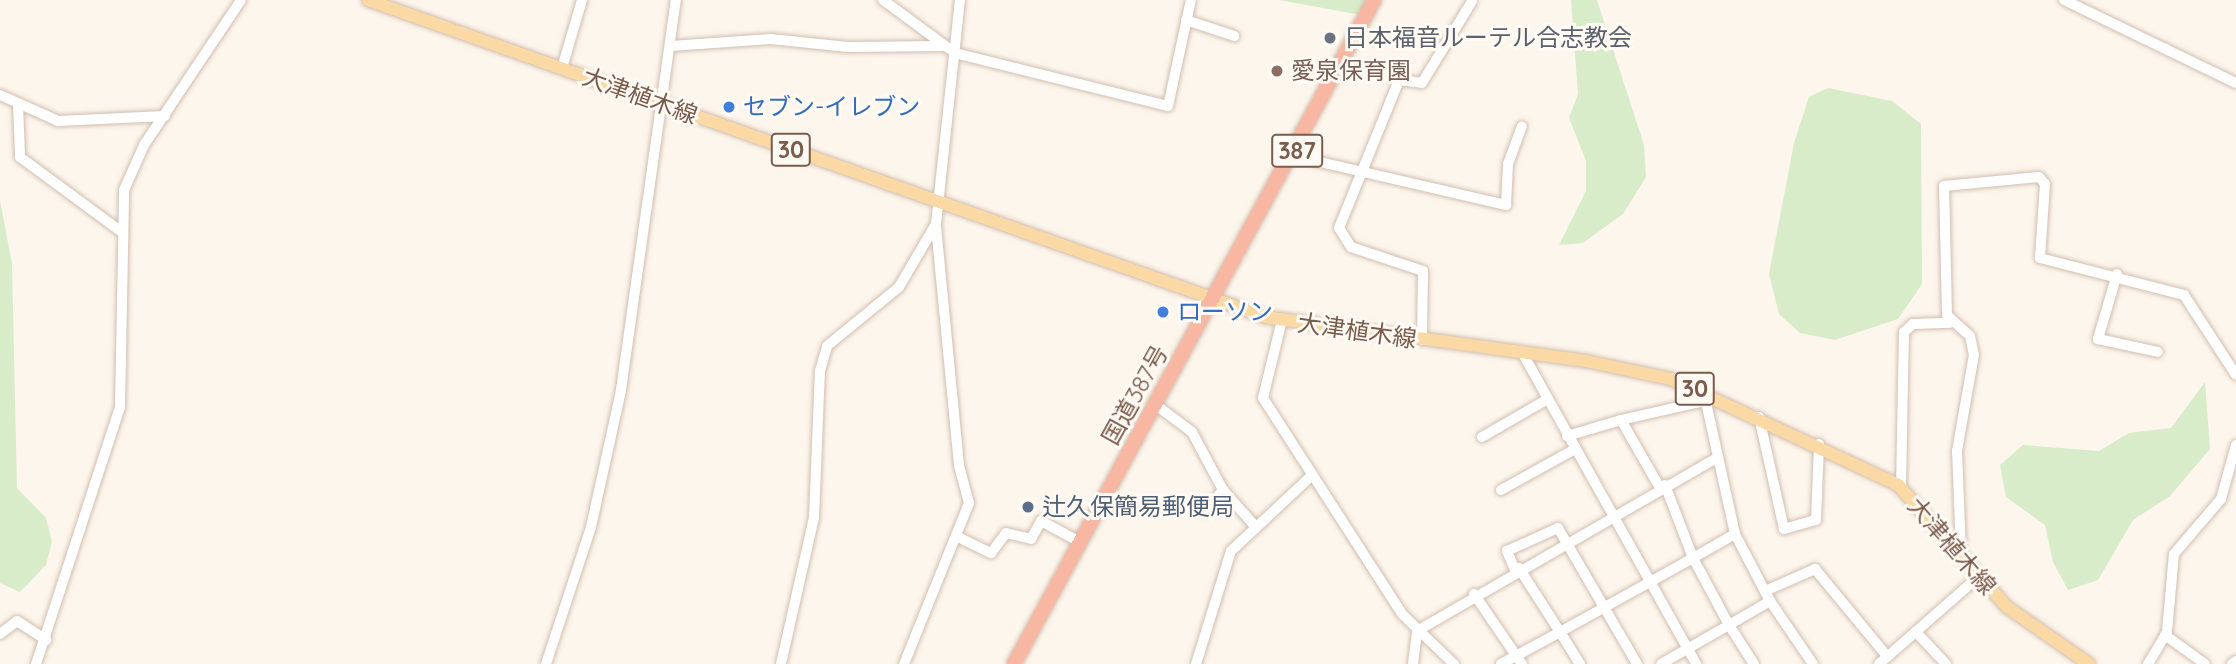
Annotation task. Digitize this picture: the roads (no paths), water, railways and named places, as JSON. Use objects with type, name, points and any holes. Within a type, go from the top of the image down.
[{"type":"highway","name":"国道387号","points":[[1014,664],[1294,156],[1374,0]]},
{"type":"main road","name":"大津植木線","points":[[368,0],[384,3],[1215,299],[1282,320],[1643,370],[1819,444],[1901,487],[1979,576],[2029,626],[2089,664]]},
{"type":"street","points":[[36,664],[120,407],[124,190],[164,116],[241,0]]},
{"type":"street","points":[[562,68],[582,0]]},
{"type":"street","points":[[546,664],[600,497],[665,104],[676,0]]},
{"type":"street","points":[[883,0],[955,53],[1168,106],[1191,0]]},
{"type":"street","points":[[904,664],[958,537],[969,503],[956,440],[936,224],[960,0]]},
{"type":"street","points":[[2064,0],[2236,83]]},
{"type":"street","points":[[1422,340],[1423,271],[1352,247],[1340,234],[1357,171],[1399,80],[1422,83],[1472,1]]},
{"type":"street","points":[[1186,23],[1232,38]]},
{"type":"street","points":[[671,46],[771,39],[848,47],[945,46]]},
{"type":"street","points":[[0,95],[58,121],[164,116]]},
{"type":"street","points":[[18,104],[20,157],[123,233]]},
{"type":"street","points":[[1294,156],[1506,205],[1508,164],[1522,126]]},
{"type":"street","points":[[1950,323],[1944,186],[2039,177],[2045,184],[2040,258],[2117,274],[2194,304],[2236,375]]},
{"type":"street","points":[[780,664],[814,519],[820,371],[827,346],[899,287],[936,224]]},
{"type":"street","points":[[2117,274],[2098,339],[2158,352]]},
{"type":"street","points":[[1282,320],[1261,393],[1309,478],[1417,631],[1454,664]]},
{"type":"street","points":[[1901,487],[1903,332],[1913,324],[1950,323],[1970,336],[1974,355],[1957,451],[1961,553]]},
{"type":"street","points":[[1524,354],[1546,400],[1696,664]]},
{"type":"street","points":[[1567,436],[1704,397],[1735,534],[1767,596],[1813,664]]},
{"type":"street","points":[[1482,437],[1546,400]]},
{"type":"street","points":[[1156,405],[1192,432],[1223,490],[1255,526]]},
{"type":"street","points":[[1759,417],[1784,529],[1816,520],[1819,444]]},
{"type":"street","points":[[1621,420],[1662,486],[1693,558],[1729,625],[1754,664]]},
{"type":"street","points":[[2148,664],[2165,635],[2174,554],[2210,517],[2234,471],[2236,445]]},
{"type":"street","points":[[1501,490],[1575,449]]},
{"type":"street","points":[[1417,631],[1474,594],[1612,514],[1718,457]]},
{"type":"street","points":[[1196,664],[1231,551],[1309,478]]},
{"type":"street","points":[[1205,511],[1223,490]]},
{"type":"street","points":[[958,537],[991,553],[1006,533],[1031,539],[1041,521],[1080,542]]},
{"type":"street","points":[[1580,664],[1507,551],[1553,526],[1637,664]]},
{"type":"street","points":[[1502,664],[1519,660],[1560,632],[1735,534]]},
{"type":"street","points":[[1661,664],[1729,625],[1767,596],[1815,569],[1884,661],[1979,576]]},
{"type":"street","points":[[1474,594],[1519,660]]},
{"type":"street","points":[[0,634],[17,621],[46,640]]},
{"type":"street","points":[[1413,664],[1417,631]]},
{"type":"street","points":[[1916,632],[1946,664]]},
{"type":"street","points":[[2165,635],[2204,664]]},
{"type":"street","points":[[2232,664],[2236,661]]},
{"type":"place","name":"日本福音ルーテル合志教会","points":[[1330,38]]},
{"type":"place","name":"愛泉保育園","points":[[1277,71]]},
{"type":"place","name":"セブン-イレブン","points":[[729,107]]},
{"type":"place","name":"ローソン","points":[[1163,312]]},
{"type":"place","name":"辻久保簡易郵便局","points":[[1028,507]]}]
